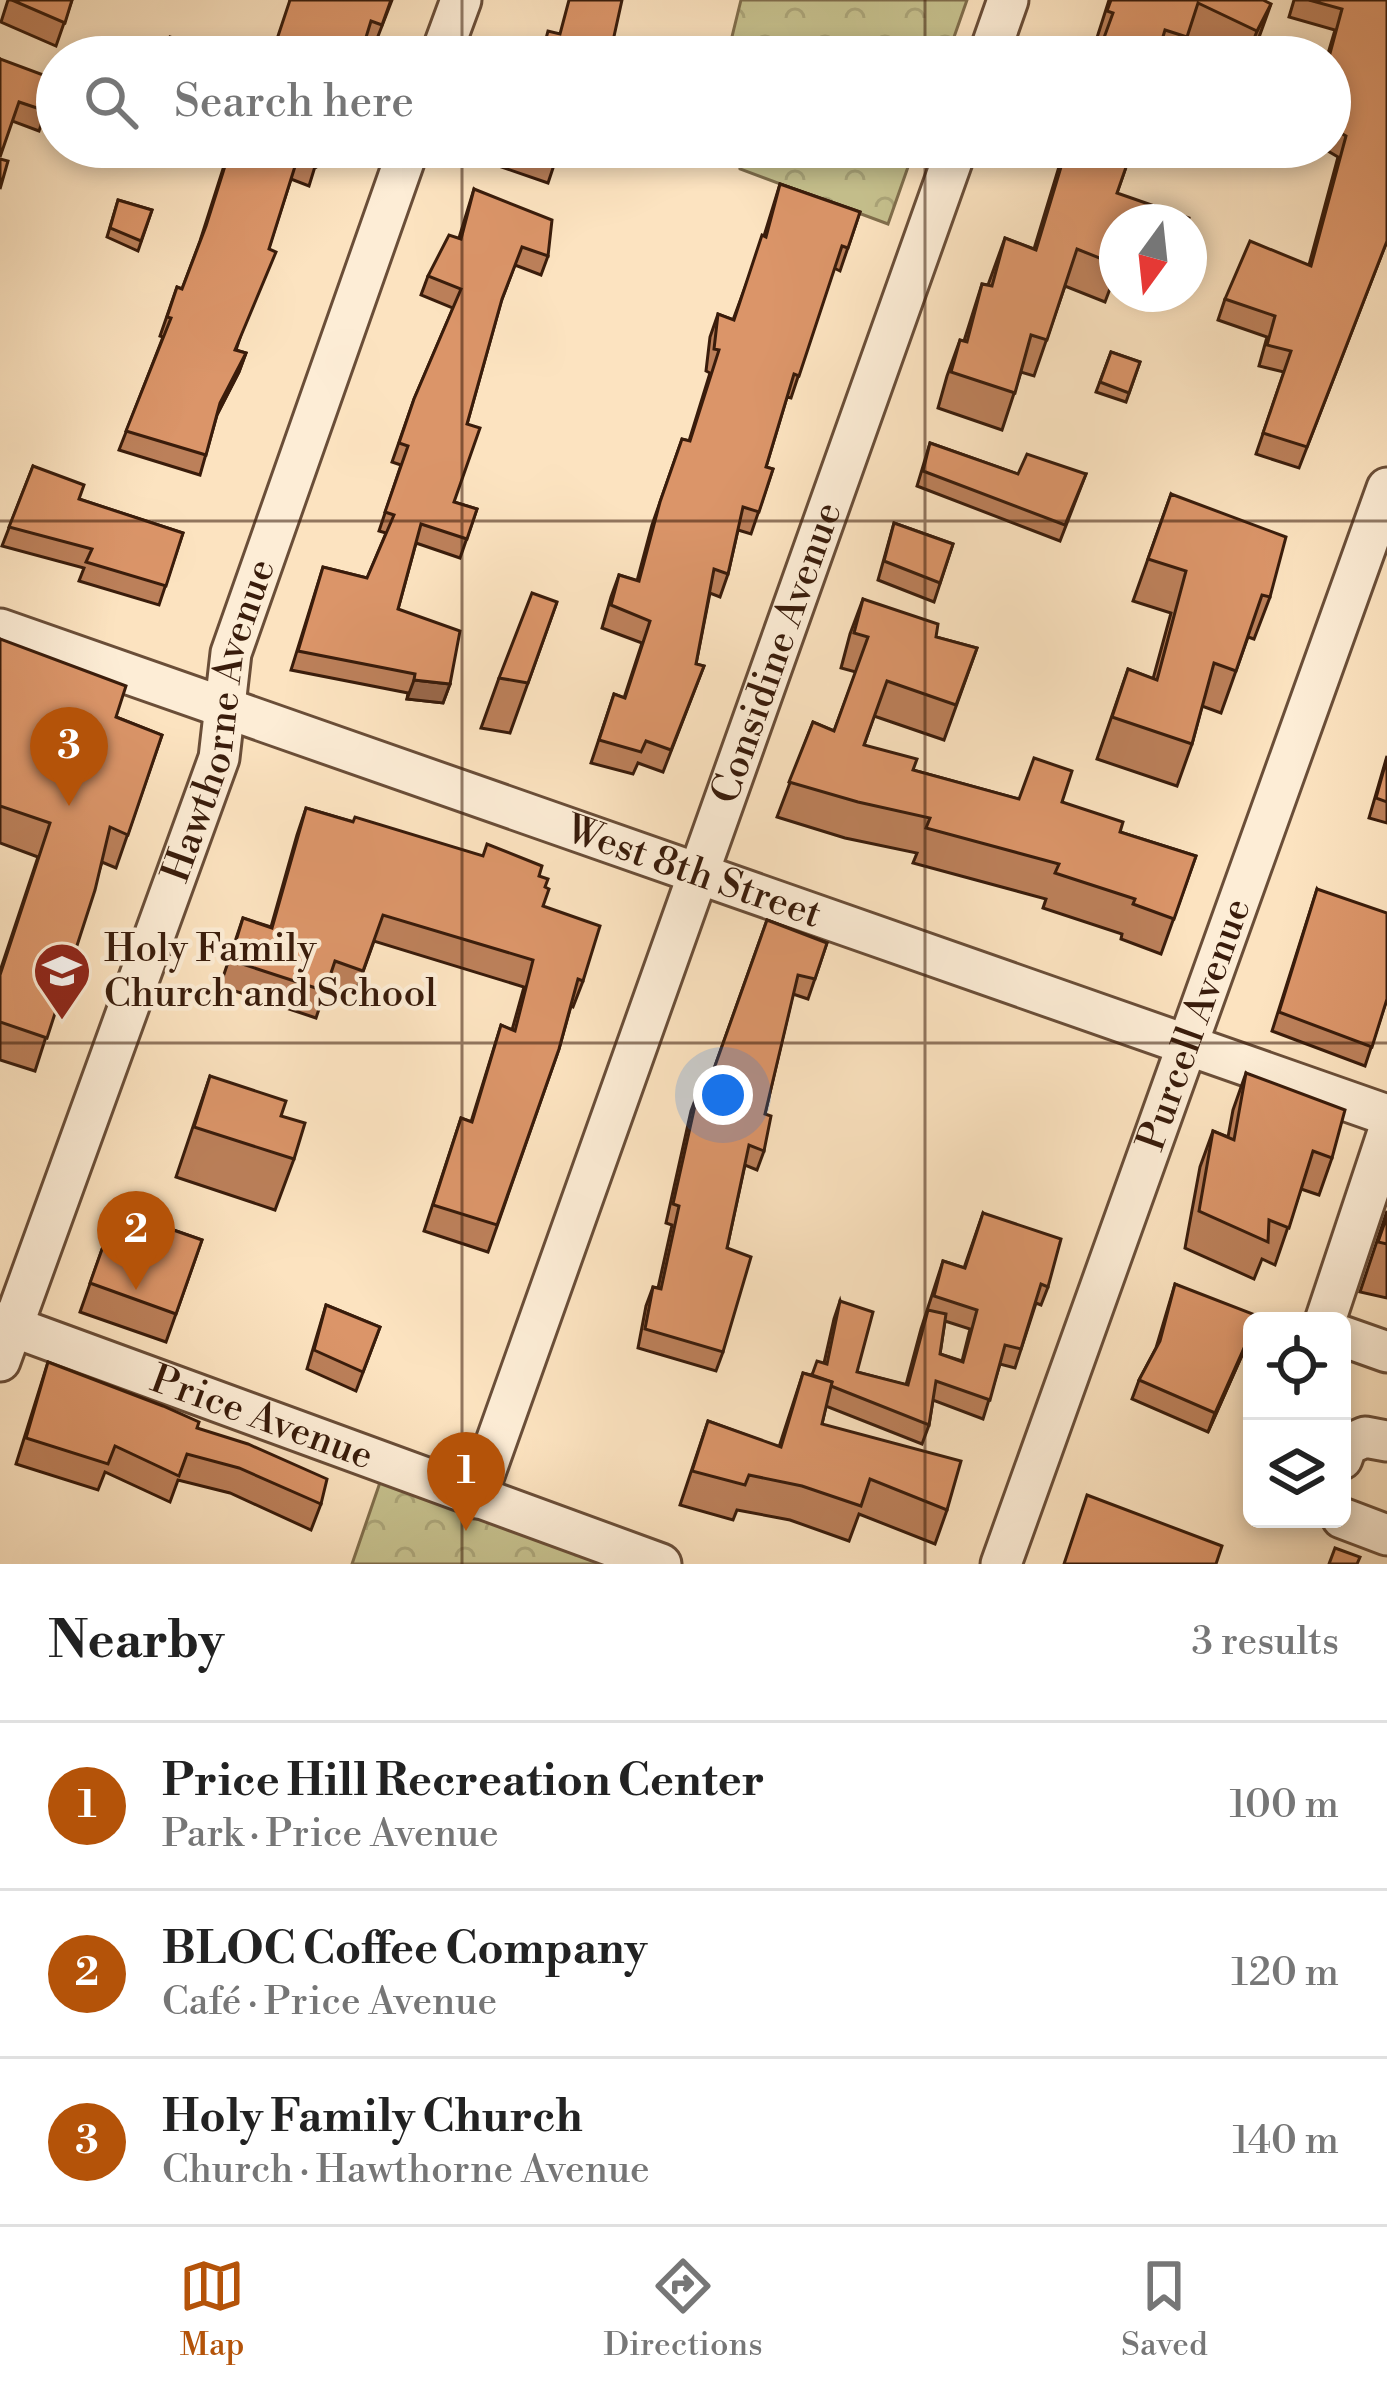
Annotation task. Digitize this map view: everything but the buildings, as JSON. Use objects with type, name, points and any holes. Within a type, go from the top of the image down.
[{"type":"street","points":[[447,36],[460,0]]},
{"type":"street","points":[[995,36],[1008,0]]},
{"type":"street","name":"Hawthorne Avenue","points":[[4,1336],[219,758],[231,653],[402,168]]},
{"type":"street","name":"Considine Avenue","points":[[476,1498],[950,168]]},
{"type":"street","name":"Purcell Avenue","points":[[1001,1564],[1387,488]]},
{"type":"street","name":"West 8th Street","points":[[0,629],[1387,1115]]},
{"type":"street","points":[[1328,1312],[1387,1135]]},
{"type":"street","name":"Price Avenue","points":[[4,1336],[661,1564]]},
{"type":"street","points":[[1351,1339],[1387,1352]]},
{"type":"street","points":[[1351,1443],[1365,1437],[1387,1441]]},
{"type":"street","points":[[1351,1521],[1387,1534]]},
{"type":"green space","points":[[741,0],[967,0],[954,36],[732,36]]},
{"type":"green space","points":[[740,168],[908,168],[888,224]]},
{"type":"green space","points":[[386,1465],[661,1564],[352,1564]]},
{"type":"place","name":"Holy Family Church","points":[[69,806]]},
{"type":"place","name":"Holy Family Church and School","points":[[62,1022]]},
{"type":"place","name":"BLOC Coffee Company","points":[[136,1290]]},
{"type":"place","name":"Price Hill Recreation Center","points":[[466,1531]]}]
